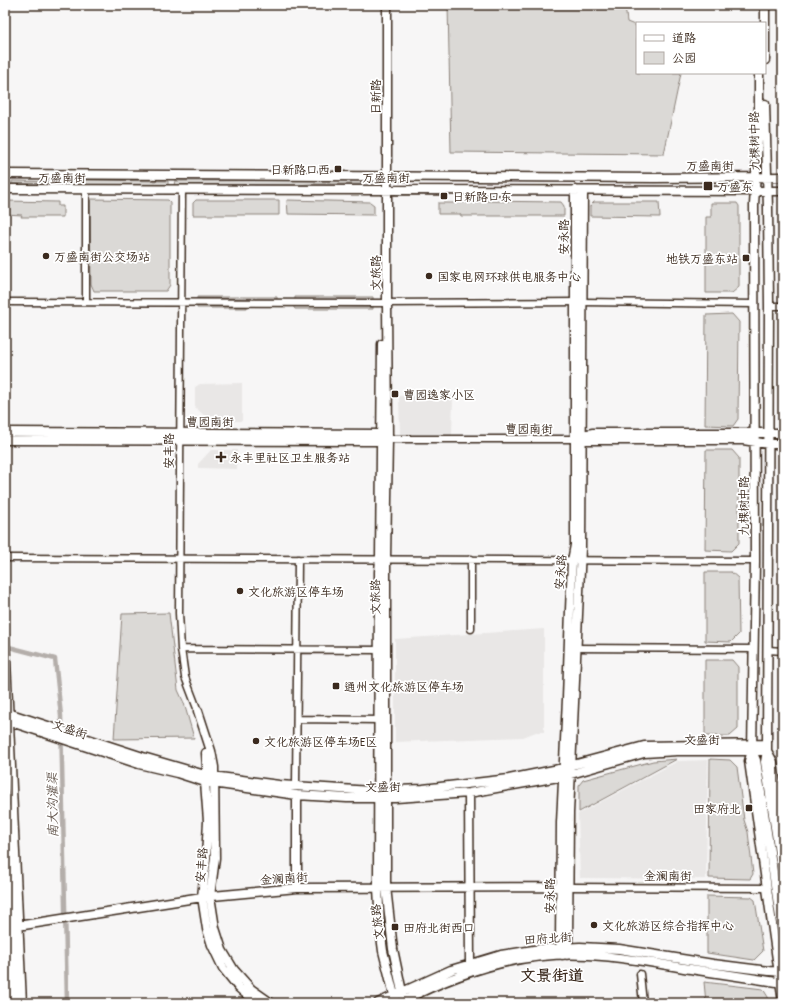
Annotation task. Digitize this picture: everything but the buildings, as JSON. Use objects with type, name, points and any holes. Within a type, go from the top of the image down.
[{"type":"main road","name":"日新路","points":[[384,5],[385,189]]},
{"type":"main road","name":"日新路","points":[[385,176],[387,5]]},
{"type":"main road","points":[[760,5],[760,22]]},
{"type":"main road","points":[[765,5],[765,22]]},
{"type":"main road","name":"九棵树中路","points":[[760,74],[757,177],[754,204],[755,561],[753,747],[783,937]]},
{"type":"main road","name":"九棵树中路","points":[[765,74],[769,306],[768,650],[766,762],[783,878]]},
{"type":"main road","name":"万盛南街","points":[[5,174],[783,177]]},
{"type":"main road","name":"万盛南街","points":[[5,189],[783,190]]},
{"type":"main road","name":"文旅路","points":[[385,189],[383,794],[380,928],[383,951],[401,999]]},
{"type":"main road","name":"安永路","points":[[565,951],[565,887],[569,813],[568,771],[580,438],[578,302],[579,190]]},
{"type":"main road","name":"曹园南街","points":[[5,432],[180,436],[383,438]]},
{"type":"main road","points":[[755,438],[769,433],[783,433]]},
{"type":"main road","name":"曹园南街","points":[[5,440],[180,436]]},
{"type":"main road","name":"曹园南街","points":[[580,438],[743,440],[755,438]]},
{"type":"main road","points":[[755,438],[769,444],[783,444]]},
{"type":"main road","points":[[5,638],[14,927],[14,1003]]},
{"type":"main road","name":"文旅路","points":[[383,650],[379,720],[383,794]]},
{"type":"main road","name":"安丰路","points":[[198,711],[211,751],[214,767],[209,779],[206,858],[206,896],[209,938],[219,961],[233,982],[245,995],[256,1003]]},
{"type":"main road","name":"文盛街","points":[[7,717],[86,743],[142,757],[209,779],[296,791],[425,797],[469,793],[644,753],[767,747]]},
{"type":"main road","points":[[753,747],[749,761],[767,888],[781,972],[783,1002]]},
{"type":"main road","points":[[767,747],[773,762],[783,838]]},
{"type":"main road","name":"文盛街","points":[[383,794],[568,771]]},
{"type":"main road","points":[[296,791],[297,888]]},
{"type":"main road","points":[[469,793],[470,964]]},
{"type":"main road","points":[[5,808],[14,927],[22,1003]]},
{"type":"main road","name":"金澜南街","points":[[14,927],[206,896],[297,888],[565,887]]},
{"type":"main road","name":"安丰路","points":[[206,896],[217,935],[226,957],[244,983],[271,1003]]},
{"type":"main road","name":"田府北街","points":[[401,999],[479,969],[565,951],[594,947],[619,949],[713,964],[781,972]]},
{"type":"main road","name":"田府北街","points":[[401,999],[451,970],[502,955],[521,952],[565,951],[625,958],[782,983]]},
{"type":"main road","points":[[378,1003],[401,999]]},
{"type":"street","points":[[86,189],[86,302]]},
{"type":"street","name":"安丰路","points":[[182,189],[179,613],[181,649],[185,677],[198,711]]},
{"type":"street","points":[[5,302],[384,304],[578,302],[755,304]]},
{"type":"street","points":[[769,306],[783,306]]},
{"type":"street","name":"曹园南街","points":[[383,438],[580,438]]},
{"type":"street","points":[[5,558],[755,561]]},
{"type":"street","points":[[296,791],[298,559]]},
{"type":"street","points":[[471,559],[471,629]]},
{"type":"street","points":[[573,648],[754,650]]},
{"type":"street","points":[[181,649],[383,650]]},
{"type":"street","points":[[768,650],[783,651]]},
{"type":"street","points":[[297,719],[379,720]]},
{"type":"street","name":"金澜南街","points":[[565,887],[767,888]]},
{"type":"street","points":[[640,974],[643,1003]]},
{"type":"shaded area","points":[[242,383],[242,421],[210,421],[195,407],[195,387],[200,384]]},
{"type":"shaded area","points":[[399,396],[453,396],[452,436],[400,435]]},
{"type":"shaded area","name":"永丰里社区卫生服务站","points":[[211,450],[237,450],[237,469],[198,468],[198,464]]},
{"type":"shaded area","points":[[544,629],[544,732],[536,732],[523,737],[395,742],[395,639]]},
{"type":"shaded area","points":[[708,760],[706,879],[580,878],[578,814],[678,761]]},
{"type":"green space","points":[[448,5],[625,5],[627,22],[636,26],[636,74],[681,74],[664,154],[451,152]]},
{"type":"green space","points":[[78,180],[168,181],[168,185],[12,184],[12,181],[65,182]]},
{"type":"green space","points":[[361,180],[362,184],[174,185],[175,181]]},
{"type":"green space","points":[[90,199],[168,200],[170,202],[170,285],[166,291],[94,291],[91,284]]},
{"type":"green space","points":[[196,200],[279,200],[279,215],[193,215],[193,203]]},
{"type":"green space","points":[[287,200],[370,202],[374,205],[374,215],[288,214]]},
{"type":"green space","points":[[5,201],[58,202],[58,206],[63,206],[63,217],[21,217],[22,215],[5,214]]},
{"type":"green space","points":[[476,201],[561,202],[564,206],[564,216],[461,216],[460,214],[438,214],[438,203]]},
{"type":"green space","points":[[594,202],[659,202],[660,217],[590,216],[590,206]]},
{"type":"green space","points":[[711,203],[737,203],[739,206],[739,287],[732,293],[706,293],[706,217],[711,217]]},
{"type":"green space","points":[[277,297],[277,300],[197,298]]},
{"type":"green space","points":[[295,297],[373,297],[373,300],[295,300]]},
{"type":"green space","points":[[197,306],[247,306],[247,308],[197,308]]},
{"type":"green space","points":[[293,306],[373,307],[373,309],[295,309]]},
{"type":"green space","points":[[732,314],[739,322],[738,419],[733,426],[705,425],[706,315]]},
{"type":"green space","points":[[706,450],[732,450],[739,458],[739,543],[731,551],[705,550]]},
{"type":"green space","points":[[705,572],[731,572],[738,578],[739,634],[731,642],[705,641]]},
{"type":"green space","points":[[169,613],[178,690],[184,703],[194,738],[114,739],[122,614]]},
{"type":"green space","points":[[705,660],[732,660],[738,667],[738,729],[730,736],[705,736]]},
{"type":"green space","points":[[677,759],[579,812],[579,785],[583,780],[653,761]]},
{"type":"green space","points":[[710,759],[730,760],[737,767],[744,820],[748,832],[753,874],[750,879],[709,878]]},
{"type":"green space","points":[[707,896],[751,897],[755,900],[763,951],[754,960],[707,953]]},
{"type":"green space","points":[[704,982],[763,989],[768,997],[769,1003],[706,1003]]},
{"type":"waterway","name":"南大沟灌渠","points":[[5,646],[55,659],[61,716],[67,1003]]},
{"type":"place","name":"日新路口西","points":[[338,169]]},
{"type":"place","name":"万盛东","points":[[708,186]]},
{"type":"place","name":"日新路口东","points":[[444,196]]},
{"type":"place","name":"万盛南街公交场站","points":[[46,256]]},
{"type":"place","name":"地铁万盛东站","points":[[746,258]]},
{"type":"place","name":"国家电网环球供电服务中心","points":[[429,276]]},
{"type":"place","name":"曹园逸家小区","points":[[395,394]]},
{"type":"place","name":"永丰里社区卫生服务站","points":[[221,457]]},
{"type":"place","name":"文化旅游区停车场","points":[[240,591]]},
{"type":"place","name":"通州文化旅游区停车场","points":[[336,686]]},
{"type":"place","name":"文化旅游区停车场E区","points":[[256,741]]},
{"type":"place","name":"田家府北","points":[[749,808]]},
{"type":"place","name":"文化旅游区综合指挥中心","points":[[594,925]]},
{"type":"place","name":"田府北街西口","points":[[395,927]]},
{"type":"district","name":"文景街道","points":[[552,975]]}]
